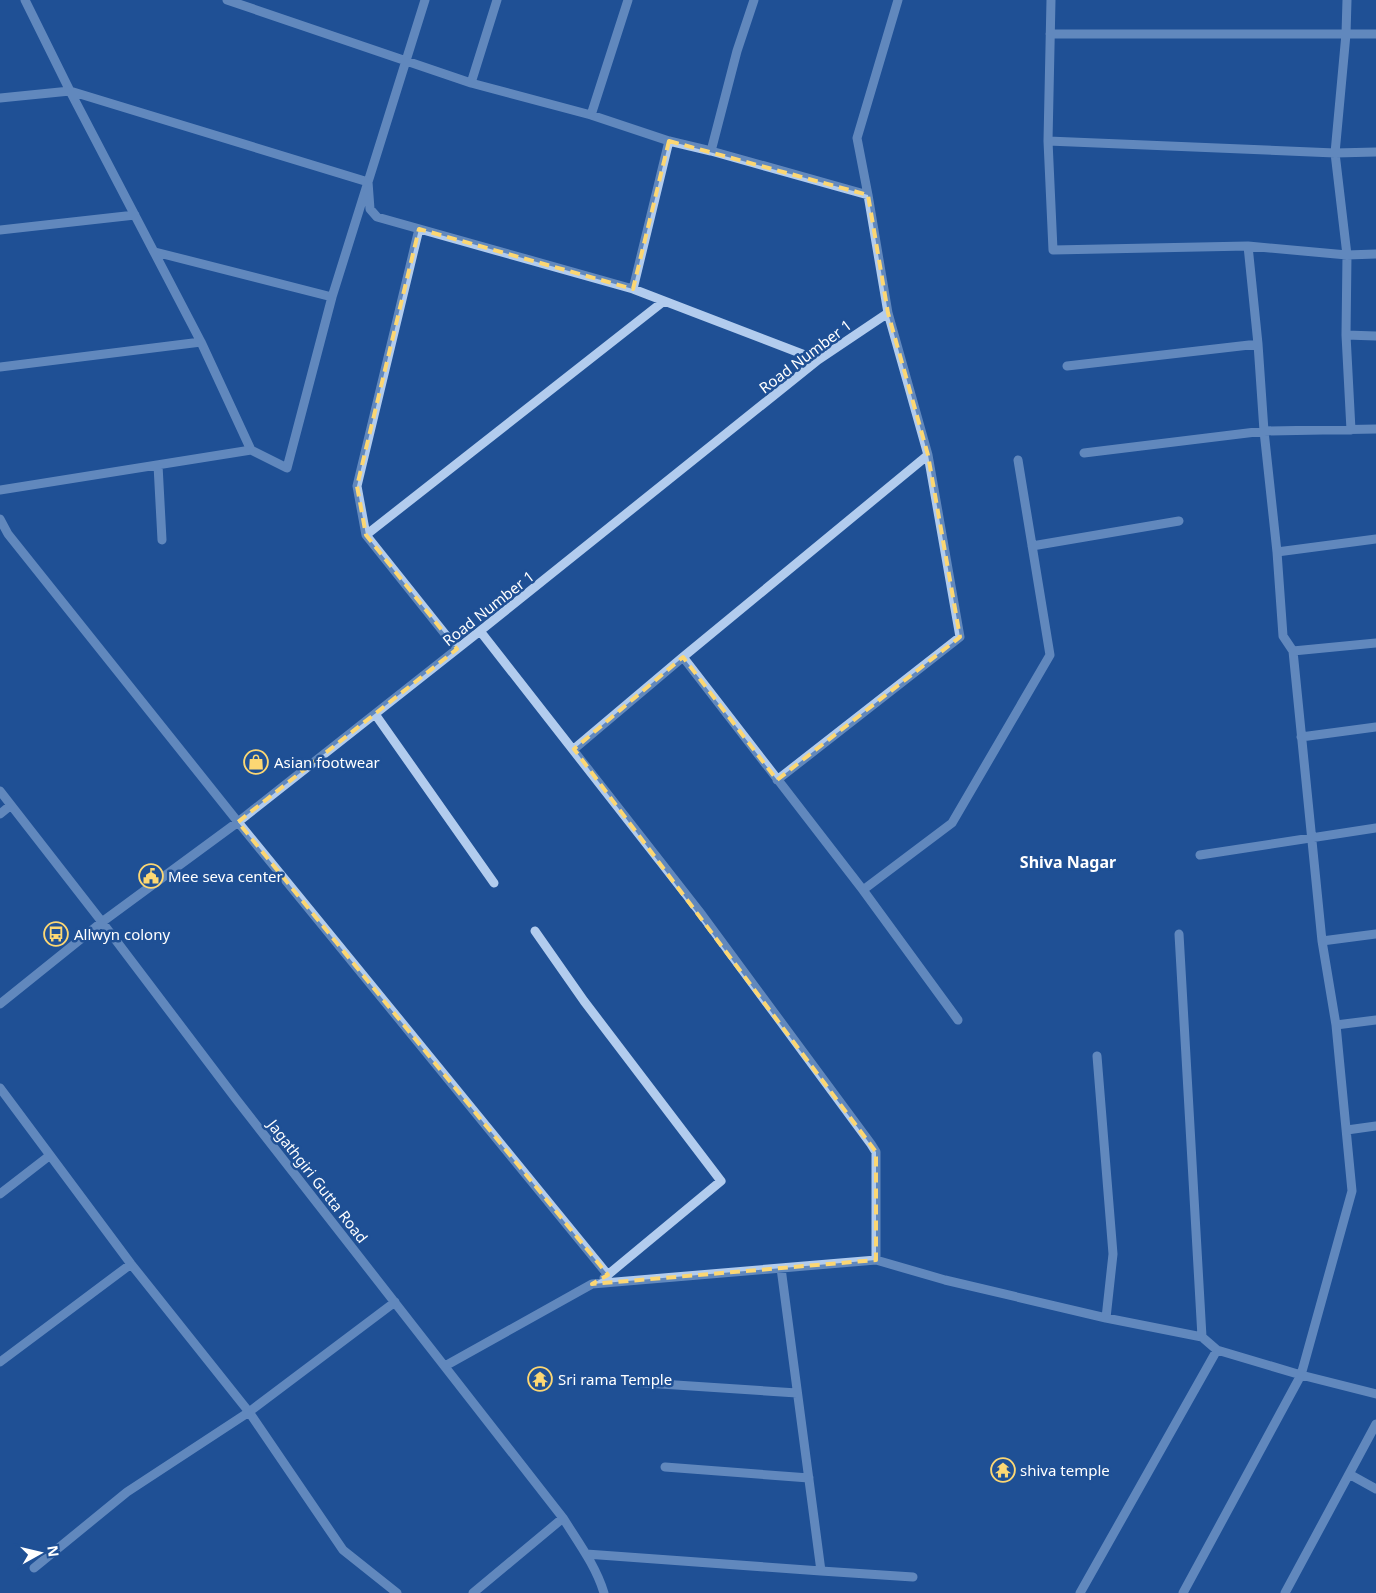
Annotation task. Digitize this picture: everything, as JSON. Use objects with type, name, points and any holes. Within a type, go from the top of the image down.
[{"type":"street","points":[[25,0],[70,91],[201,342],[251,450]]},
{"type":"street","points":[[227,0],[471,83],[590,115],[669,141],[712,151],[868,195]]},
{"type":"street","points":[[0,490],[251,450],[287,468],[332,298],[425,0]]},
{"type":"street","points":[[471,83],[497,0]]},
{"type":"street","points":[[590,115],[628,0]]},
{"type":"street","points":[[712,151],[737,51],[754,0]]},
{"type":"street","points":[[777,780],[960,637],[928,455],[888,313],[857,138],[898,0]]},
{"type":"street","points":[[1051,0],[1048,141],[1053,250],[1248,246],[1347,256],[1376,254]]},
{"type":"street","points":[[1347,0],[1346,34],[1335,153],[1347,256],[1346,335],[1351,430]]},
{"type":"street","points":[[1050,34],[1376,34]]},
{"type":"street","points":[[0,98],[70,91],[368,182]]},
{"type":"street","points":[[634,289],[669,141]]},
{"type":"street","points":[[1048,141],[1335,153],[1376,152]]},
{"type":"street","points":[[368,182],[370,209],[377,217],[634,289],[818,360]]},
{"type":"street","points":[[0,230],[135,215]]},
{"type":"street","points":[[419,229],[357,486],[366,535],[457,649]]},
{"type":"street","points":[[1183,1593],[1301,1376],[1352,1191],[1336,1025],[1322,941],[1293,651],[1283,636],[1277,552],[1264,431],[1258,344],[1248,246]]},
{"type":"street","points":[[155,252],[332,298]]},
{"type":"street","points":[[366,535],[664,301]]},
{"type":"street","name":"Road Number 1","points":[[0,1004],[102,922],[238,822],[818,360],[888,313]]},
{"type":"street","points":[[1346,335],[1376,336]]},
{"type":"street","points":[[0,367],[201,342]]},
{"type":"street","points":[[1067,366],[1258,344]]},
{"type":"street","points":[[1084,453],[1264,431],[1376,429]]},
{"type":"street","points":[[574,749],[683,656],[928,455]]},
{"type":"street","points":[[863,890],[952,822],[1050,655],[1018,460]]},
{"type":"street","points":[[158,465],[162,540]]},
{"type":"street","points":[[0,520],[4,536],[608,1275]]},
{"type":"street","points":[[1032,546],[1179,521]]},
{"type":"street","points":[[1277,552],[1376,539]]},
{"type":"street","points":[[480,631],[699,911],[871,1144],[876,1152],[876,1260]]},
{"type":"street","points":[[1293,651],[1376,643]]},
{"type":"street","points":[[683,656],[863,890],[958,1020]]},
{"type":"street","points":[[375,714],[494,884]]},
{"type":"street","points":[[1301,737],[1376,727]]},
{"type":"street","name":"Jagathgiri Gutta Road","points":[[0,791],[102,922],[236,1100],[563,1518],[601,1581],[604,1593]]},
{"type":"street","points":[[0,814],[11,805]]},
{"type":"street","points":[[1200,855],[1376,828]]},
{"type":"street","points":[[445,1366],[608,1275],[721,1181],[584,1001],[535,931]]},
{"type":"street","points":[[1179,934],[1202,1337]]},
{"type":"street","points":[[1322,941],[1376,934]]},
{"type":"street","points":[[1336,1025],[1376,1020]]},
{"type":"street","points":[[1097,1056],[1113,1254],[1106,1318]]},
{"type":"street","points":[[0,1088],[130,1264],[249,1412],[343,1550],[397,1593]]},
{"type":"street","points":[[1347,1130],[1376,1126]]},
{"type":"street","points":[[0,1194],[49,1156]]},
{"type":"street","points":[[592,1284],[876,1260],[944,1280],[1106,1318],[1202,1337],[1217,1350],[1301,1376],[1376,1394]]},
{"type":"street","points":[[0,1362],[130,1264]]},
{"type":"street","points":[[780,1268],[821,1571]]},
{"type":"street","points":[[34,1568],[127,1492],[249,1412],[395,1302]]},
{"type":"street","points":[[1080,1593],[1217,1350]]},
{"type":"street","points":[[630,1382],[797,1393]]},
{"type":"street","points":[[1284,1593],[1376,1424]]},
{"type":"street","points":[[665,1467],[809,1478]]},
{"type":"street","points":[[1348,1474],[1376,1489]]},
{"type":"street","points":[[473,1593],[563,1518]]},
{"type":"street","points":[[586,1554],[913,1577]]},
{"type":"highlighted area","points":[[669,141],[868,195],[888,313],[928,455],[960,637],[777,780],[683,657],[574,749],[876,1152],[876,1260],[592,1284],[608,1275],[238,822],[457,649],[366,535],[357,486],[419,229],[633,289]]},
{"type":"place","name":"Asian footwear","points":[[256,762]]},
{"type":"place","name":"Mee seva center","points":[[151,876]]},
{"type":"place","name":"Allwyn colony","points":[[56,934]]},
{"type":"place","name":"Sri rama Temple","points":[[540,1379]]},
{"type":"place","name":"shiva temple","points":[[1003,1470]]},
{"type":"district","name":"Shiva Nagar","points":[[1068,862]]}]
